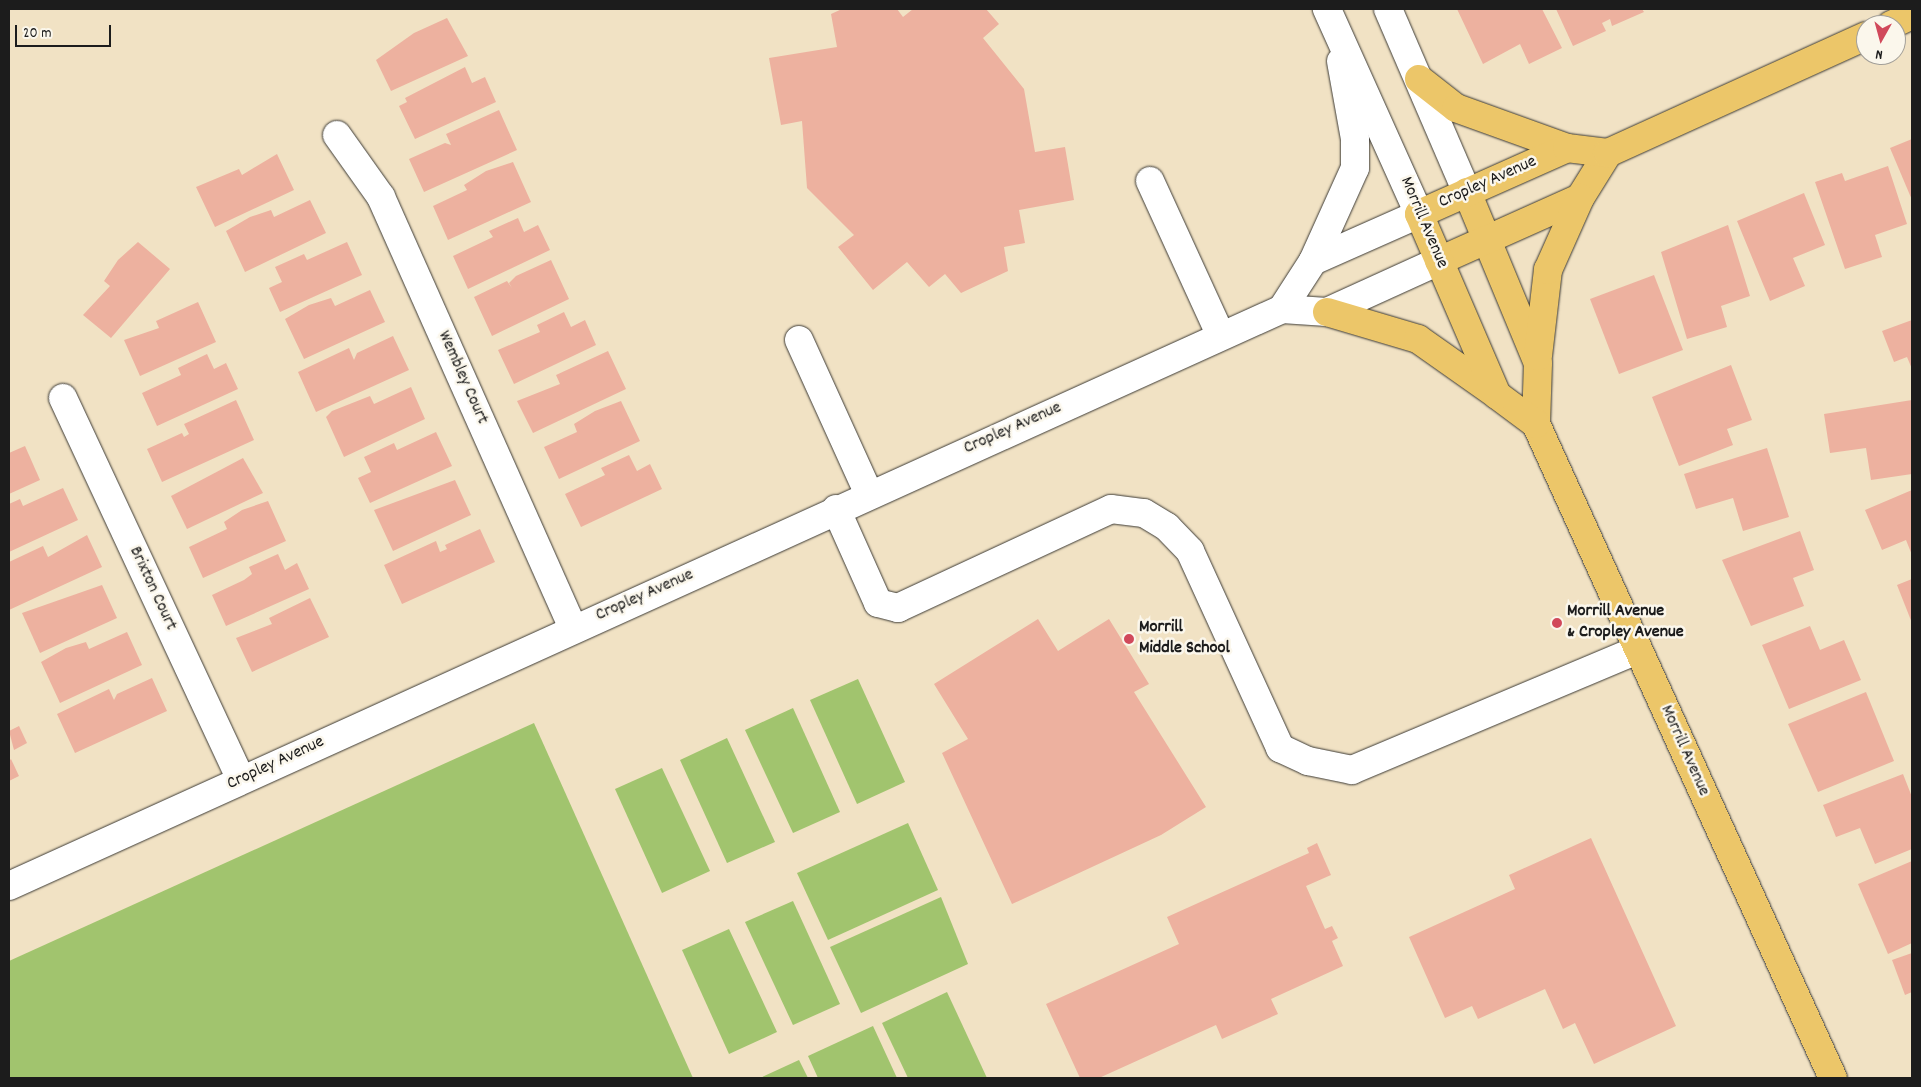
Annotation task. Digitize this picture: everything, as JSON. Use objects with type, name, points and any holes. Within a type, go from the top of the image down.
[{"type":"main road","points":[[1420,79],[1456,108],[1567,148],[1608,153],[1856,41]]},
{"type":"main road","name":"Cropley Avenue","points":[[1419,214],[1567,148]]},
{"type":"main road","points":[[1538,363],[1548,270],[1580,198],[1608,153]]},
{"type":"main road","name":"Morrill Avenue","points":[[1467,192],[1538,363],[1536,424],[1833,1078]]},
{"type":"main road","name":"Cropley Avenue","points":[[1440,262],[1580,198]]},
{"type":"main road","name":"Morrill Avenue","points":[[1419,214],[1497,395],[1536,424]]},
{"type":"main road","points":[[1327,312],[1418,339],[1497,395]]},
{"type":"street","name":"Morrill Avenue","points":[[1388,9],[1420,79],[1467,192]]},
{"type":"street","name":"Morrill Avenue","points":[[1331,17],[1419,214]]},
{"type":"street","points":[[1282,309],[1313,261],[1355,168],[1355,140],[1331,17]]},
{"type":"street","name":"Wembley Court","points":[[337,135],[381,197],[573,629]]},
{"type":"street","points":[[1150,181],[1220,336]]},
{"type":"street","name":"Cropley Avenue","points":[[1313,261],[1419,214]]},
{"type":"street","name":"Cropley Avenue","points":[[9,886],[1220,336],[1282,309],[1327,312],[1440,262]]},
{"type":"street","points":[[799,340],[869,494]]},
{"type":"street","name":"Brixton Court","points":[[63,398],[241,780]]},
{"type":"street","points":[[836,509],[878,603],[898,608],[1111,510],[1144,512],[1167,526],[1190,551],[1280,748],[1308,761],[1352,770],[1638,650]]},
{"type":"green space","points":[[858,679],[905,782],[857,804],[810,700]]},
{"type":"green space","points":[[793,708],[840,812],[793,833],[745,730]]},
{"type":"green space","points":[[534,723],[693,1078],[9,1078],[9,961]]},
{"type":"green space","points":[[727,738],[775,842],[727,863],[680,760]]},
{"type":"green space","points":[[662,768],[710,871],[662,893],[615,789]]},
{"type":"green space","points":[[908,823],[938,890],[828,940],[797,873]]},
{"type":"green space","points":[[941,897],[968,964],[861,1013],[830,947]]},
{"type":"green space","points":[[793,901],[840,1004],[793,1025],[745,922]]},
{"type":"green space","points":[[729,929],[777,1032],[729,1054],[682,950]]},
{"type":"green space","points":[[947,992],[987,1078],[908,1078],[882,1023]]},
{"type":"green space","points":[[873,1026],[897,1078],[818,1078],[808,1056]]},
{"type":"green space","points":[[799,1060],[808,1078],[760,1078]]},
{"type":"building","points":[[842,9],[897,9],[903,17],[913,9],[986,9],[999,24],[983,38],[1024,89],[1035,152],[1065,147],[1074,200],[1019,210],[1025,243],[1004,247],[1008,271],[961,293],[945,274],[929,287],[907,262],[873,290],[838,247],[854,235],[807,188],[802,121],[781,125],[769,58],[837,47],[831,14]]},
{"type":"building","points":[[1457,9],[1542,9],[1562,48],[1529,64],[1520,44],[1483,64]]},
{"type":"building","points":[[1556,9],[1642,9],[1644,12],[1612,26],[1610,19],[1602,23],[1606,31],[1573,46]]},
{"type":"building","points":[[447,18],[468,56],[391,91],[376,60],[414,33]]},
{"type":"building","points":[[465,67],[472,83],[485,77],[496,102],[415,139],[399,106],[407,102],[405,98]]},
{"type":"building","points":[[499,110],[517,150],[424,192],[409,159],[445,143],[451,145],[446,134]]},
{"type":"building","points":[[1912,139],[1912,200],[1890,148]]},
{"type":"building","points":[[277,154],[294,190],[215,227],[196,187],[239,169],[242,175]]},
{"type":"building","points":[[513,162],[531,202],[448,240],[433,206],[467,190],[464,185],[486,171]]},
{"type":"building","points":[[1888,166],[1907,224],[1875,235],[1882,257],[1845,269],[1815,182],[1842,173],[1845,181]]},
{"type":"building","points":[[1804,193],[1825,245],[1793,258],[1805,286],[1770,301],[1737,221]]},
{"type":"building","points":[[310,200],[326,233],[245,272],[226,231],[250,217],[271,210],[274,217]]},
{"type":"building","points":[[518,218],[524,232],[538,225],[550,250],[468,289],[453,256],[493,237],[489,231]]},
{"type":"building","points":[[1728,225],[1750,296],[1721,306],[1727,327],[1687,339],[1661,252]]},
{"type":"building","points":[[138,242],[170,269],[111,338],[83,315],[110,286],[104,281],[118,260]]},
{"type":"building","points":[[347,242],[362,275],[280,312],[269,288],[282,282],[275,267],[304,254],[307,260]]},
{"type":"building","points":[[551,260],[569,299],[492,336],[474,297],[507,281],[512,288],[509,283],[516,276]]},
{"type":"building","points":[[1654,275],[1683,350],[1619,374],[1590,299]]},
{"type":"building","points":[[370,290],[385,322],[304,359],[285,319],[309,305],[331,298],[335,306]]},
{"type":"building","points":[[198,302],[216,342],[140,376],[124,340],[159,328],[156,321]]},
{"type":"building","points":[[564,312],[571,327],[585,320],[596,345],[514,384],[498,350],[540,332],[537,325]]},
{"type":"building","points":[[1912,320],[1912,369],[1907,357],[1894,362],[1882,331]]},
{"type":"building","points":[[393,336],[409,370],[316,412],[298,372],[349,348],[354,360],[357,353]]},
{"type":"building","points":[[608,351],[626,389],[533,433],[517,401],[560,384],[556,375]]},
{"type":"building","points":[[207,354],[214,369],[226,363],[238,389],[157,426],[142,393],[181,375],[178,368]]},
{"type":"building","points":[[1731,365],[1752,420],[1727,429],[1733,445],[1679,466],[1652,397]]},
{"type":"building","points":[[411,387],[425,419],[344,457],[326,417],[332,411],[370,396],[374,404]]},
{"type":"building","points":[[236,400],[254,440],[162,482],[147,449],[182,433],[184,437],[189,434],[184,424]]},
{"type":"building","points":[[1912,400],[1912,474],[1871,480],[1866,448],[1830,453],[1824,414]]},
{"type":"building","points":[[621,401],[640,441],[559,479],[544,447],[577,432],[574,424],[595,411]]},
{"type":"building","points":[[436,432],[452,466],[370,503],[358,478],[371,472],[364,457],[394,443],[397,450]]},
{"type":"building","points":[[25,446],[40,480],[9,494],[9,453]]},
{"type":"building","points":[[1767,448],[1789,517],[1743,531],[1733,498],[1696,509],[1684,474]]},
{"type":"building","points":[[629,455],[637,471],[650,464],[662,489],[581,527],[565,494],[605,475],[601,468]]},
{"type":"building","points":[[243,458],[263,493],[187,529],[171,496]]},
{"type":"building","points":[[455,480],[471,515],[393,551],[374,510]]},
{"type":"building","points":[[63,488],[78,520],[9,552],[9,504],[20,499],[23,506]]},
{"type":"building","points":[[1912,490],[1912,555],[1906,540],[1882,550],[1865,510]]},
{"type":"building","points":[[268,501],[286,541],[203,578],[189,547],[227,529],[224,522],[242,510]]},
{"type":"building","points":[[480,529],[495,562],[402,604],[384,565],[436,541],[440,552],[447,549],[445,545]]},
{"type":"building","points":[[1800,531],[1814,570],[1793,578],[1804,606],[1751,626],[1722,560]]},
{"type":"building","points":[[87,535],[102,567],[9,610],[9,562],[43,546],[48,557]]},
{"type":"building","points":[[278,554],[285,570],[297,563],[309,589],[226,626],[212,595],[244,580],[252,574],[249,567]]},
{"type":"building","points":[[1912,579],[1912,623],[1897,585]]},
{"type":"building","points":[[102,585],[117,618],[40,653],[22,613]]},
{"type":"building","points":[[310,598],[329,637],[252,672],[236,638],[272,624],[269,618]]},
{"type":"building","points":[[1038,619],[1058,651],[1109,619],[1149,684],[1134,692],[1206,807],[1161,835],[1012,904],[942,753],[968,739],[934,684]]},
{"type":"building","points":[[1810,626],[1820,650],[1844,640],[1861,680],[1789,709],[1762,645]]},
{"type":"building","points":[[127,632],[142,665],[60,703],[41,662],[66,648],[86,642],[89,649]]},
{"type":"building","points":[[152,678],[167,711],[75,753],[57,714],[109,689],[114,700],[117,694]]},
{"type":"building","points":[[1866,692],[1894,761],[1818,792],[1788,724]]},
{"type":"building","points":[[19,726],[27,743],[14,750],[9,731]]},
{"type":"building","points":[[11,759],[19,776],[9,781],[9,761]]},
{"type":"building","points":[[1903,774],[1912,797],[1912,849],[1875,864],[1860,828],[1836,837],[1823,805]]},
{"type":"building","points":[[1591,838],[1676,1026],[1594,1064],[1575,1023],[1563,1029],[1545,989],[1478,1019],[1472,1006],[1445,1018],[1409,937],[1515,889],[1509,875]]},
{"type":"building","points":[[1317,843],[1331,875],[1306,886],[1325,929],[1332,926],[1338,938],[1332,941],[1343,966],[1271,999],[1278,1014],[1222,1039],[1216,1025],[1099,1078],[1080,1078],[1046,1004],[1179,944],[1167,917],[1309,853],[1307,848]]},
{"type":"building","points":[[1912,861],[1912,943],[1888,954],[1858,884]]},
{"type":"building","points":[[1912,953],[1912,992],[1905,995],[1892,960]]},
{"type":"place","name":"Morrill Avenue & Cropley Avenue","points":[[1557,623]]},
{"type":"place","name":"Morrill Middle School","points":[[1129,639]]}]
